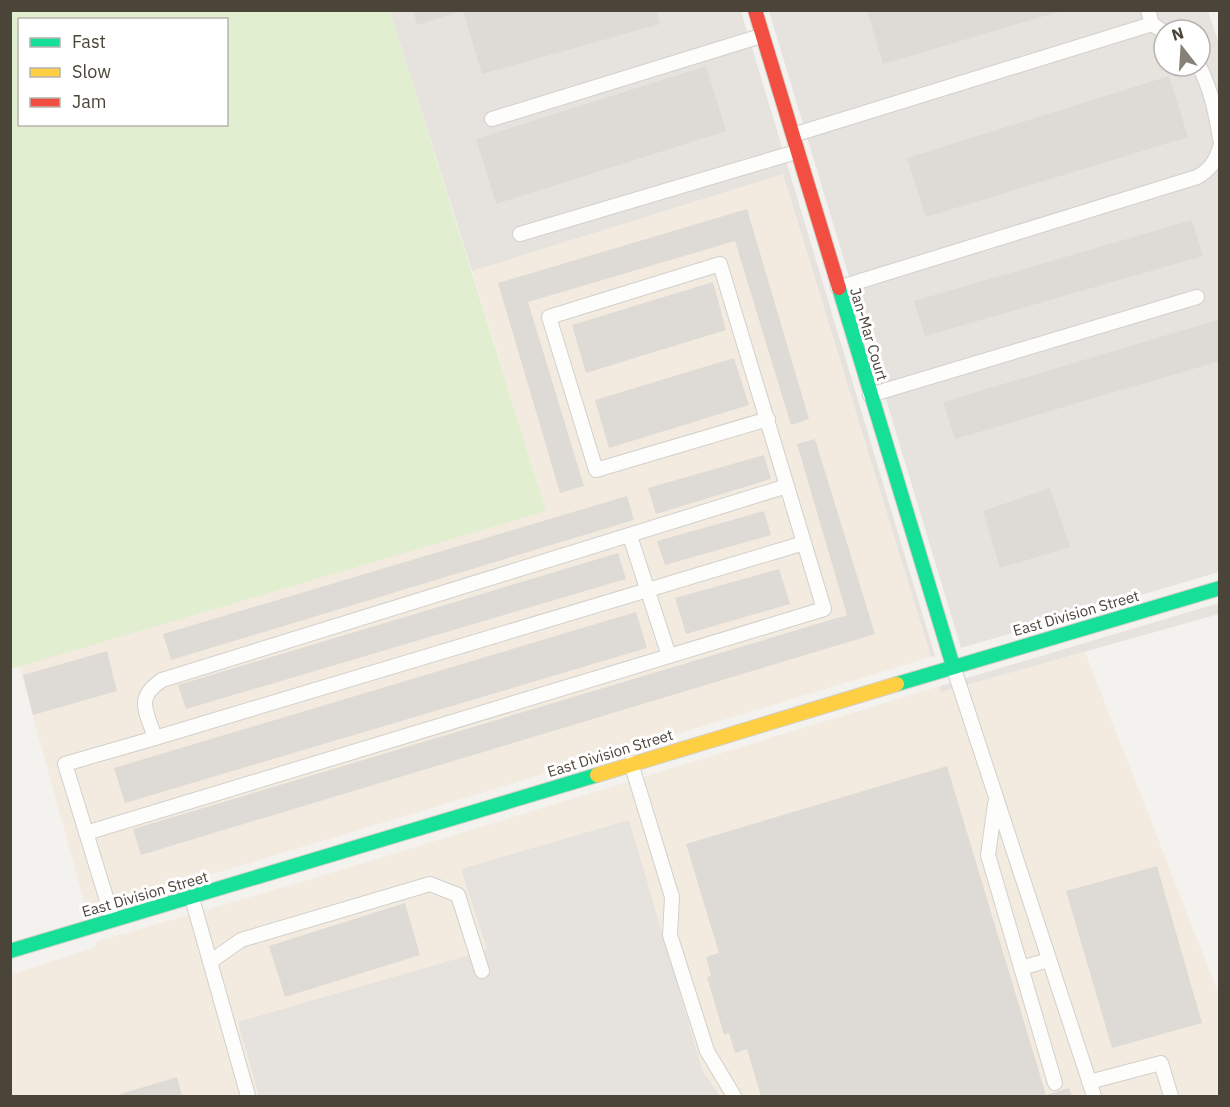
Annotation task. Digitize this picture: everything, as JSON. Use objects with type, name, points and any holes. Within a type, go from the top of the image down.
[{"type":"street","name":"Jan-Mar Court","points":[[755,10],[791,136],[953,666]]},
{"type":"street","name":"East Division Street","points":[[10,951],[192,898],[953,666],[1220,588]]},
{"type":"lane","points":[[791,136],[1150,17]]},
{"type":"lane","points":[[492,119],[761,36]]},
{"type":"lane","points":[[1205,78],[1216,114],[1220,139]]},
{"type":"lane","points":[[838,288],[1197,177],[1205,172],[1216,159],[1220,147]]},
{"type":"lane","points":[[520,234],[796,152]]},
{"type":"lane","points":[[86,833],[824,609],[768,420],[720,264],[549,317],[596,470],[768,420]]},
{"type":"lane","points":[[870,395],[1197,297]]},
{"type":"lane","points":[[155,738],[143,701],[147,690],[162,680],[787,486]]},
{"type":"lane","points":[[630,536],[669,656]]},
{"type":"lane","points":[[113,920],[65,764],[804,543]]},
{"type":"lane","points":[[953,666],[1094,1096]]},
{"type":"lane","points":[[631,763],[672,897],[670,935],[707,1051],[734,1096]]},
{"type":"lane","points":[[996,799],[988,855],[1055,1083]]},
{"type":"lane","points":[[210,962],[241,940],[430,884],[458,895],[482,971]]},
{"type":"lane","points":[[192,898],[248,1096]]},
{"type":"lane","points":[[1021,968],[1049,960]]},
{"type":"lane","points":[[1089,1082],[1161,1063],[1171,1096]]},
{"type":"shaded area","points":[[390,11],[741,11],[935,656],[931,657],[783,174],[472,271]]},
{"type":"shaded area","points":[[769,11],[1208,11],[1210,18],[1152,18],[1152,78],[1212,78],[1212,23],[1220,47],[1219,572],[961,648]]},
{"type":"shaded area","points":[[783,174],[931,657],[87,912],[19,666],[546,511],[472,271]]},
{"type":"shaded area","points":[[1219,603],[1219,614],[941,692],[940,686]]},
{"type":"shaded area","points":[[1085,652],[1219,995],[1219,1096],[11,1096],[10,975],[96,947],[95,942],[298,883],[940,686],[942,691]]},
{"type":"shaded area","points":[[629,820],[703,1072],[720,1096],[259,1096],[238,1022],[487,950],[461,869]]},
{"type":"green space","points":[[11,10],[390,11],[546,511],[11,669]]},
{"type":"building","points":[[413,10],[462,10],[462,11],[417,25]]},
{"type":"building","points":[[463,10],[657,10],[660,24],[482,74]]},
{"type":"building","points":[[867,10],[1060,10],[1061,11],[883,64]]},
{"type":"building","points":[[706,66],[726,131],[496,204],[476,139]]},
{"type":"building","points":[[1163,78],[1170,78],[1188,137],[926,217],[907,158]]},
{"type":"building","points":[[747,209],[809,419],[791,425],[735,241],[528,302],[584,486],[560,493],[498,283]]},
{"type":"building","points":[[1192,220],[1203,256],[925,336],[914,301]]},
{"type":"building","points":[[713,282],[726,330],[586,373],[572,325]]},
{"type":"building","points":[[1220,319],[1220,361],[955,439],[943,402]]},
{"type":"building","points":[[734,358],[749,405],[609,448],[595,400]]},
{"type":"building","points":[[815,439],[875,634],[141,855],[133,829],[847,615],[797,444]]},
{"type":"building","points":[[764,455],[771,479],[656,514],[648,488]]},
{"type":"building","points":[[1050,488],[1070,547],[1000,568],[983,511]]},
{"type":"building","points":[[627,496],[634,520],[171,660],[163,634]]},
{"type":"building","points":[[764,511],[771,535],[665,565],[657,541]]},
{"type":"building","points":[[618,553],[626,579],[186,709],[178,685]]},
{"type":"building","points":[[779,569],[790,604],[686,634],[675,598]]},
{"type":"building","points":[[636,612],[647,648],[125,803],[114,768]]},
{"type":"building","points":[[107,651],[117,691],[33,715],[23,675]]},
{"type":"building","points":[[947,766],[1046,1095],[1069,1088],[1072,1096],[761,1096],[747,1049],[735,1053],[729,1033],[724,1035],[707,977],[711,976],[706,957],[719,953],[686,844]]},
{"type":"building","points":[[1157,866],[1202,1023],[1112,1048],[1066,891]]},
{"type":"building","points":[[405,903],[420,955],[285,997],[269,946]]},
{"type":"building","points":[[177,1077],[182,1096],[114,1096]]},
{"type":"traffic: fast","points":[[839,288],[953,666]]},
{"type":"traffic: fast","points":[[897,684],[1220,588]]},
{"type":"traffic: fast","points":[[10,951],[597,775]]},
{"type":"traffic: slow","points":[[597,775],[897,684]]},
{"type":"traffic: jam","points":[[755,10],[839,288]]}]
